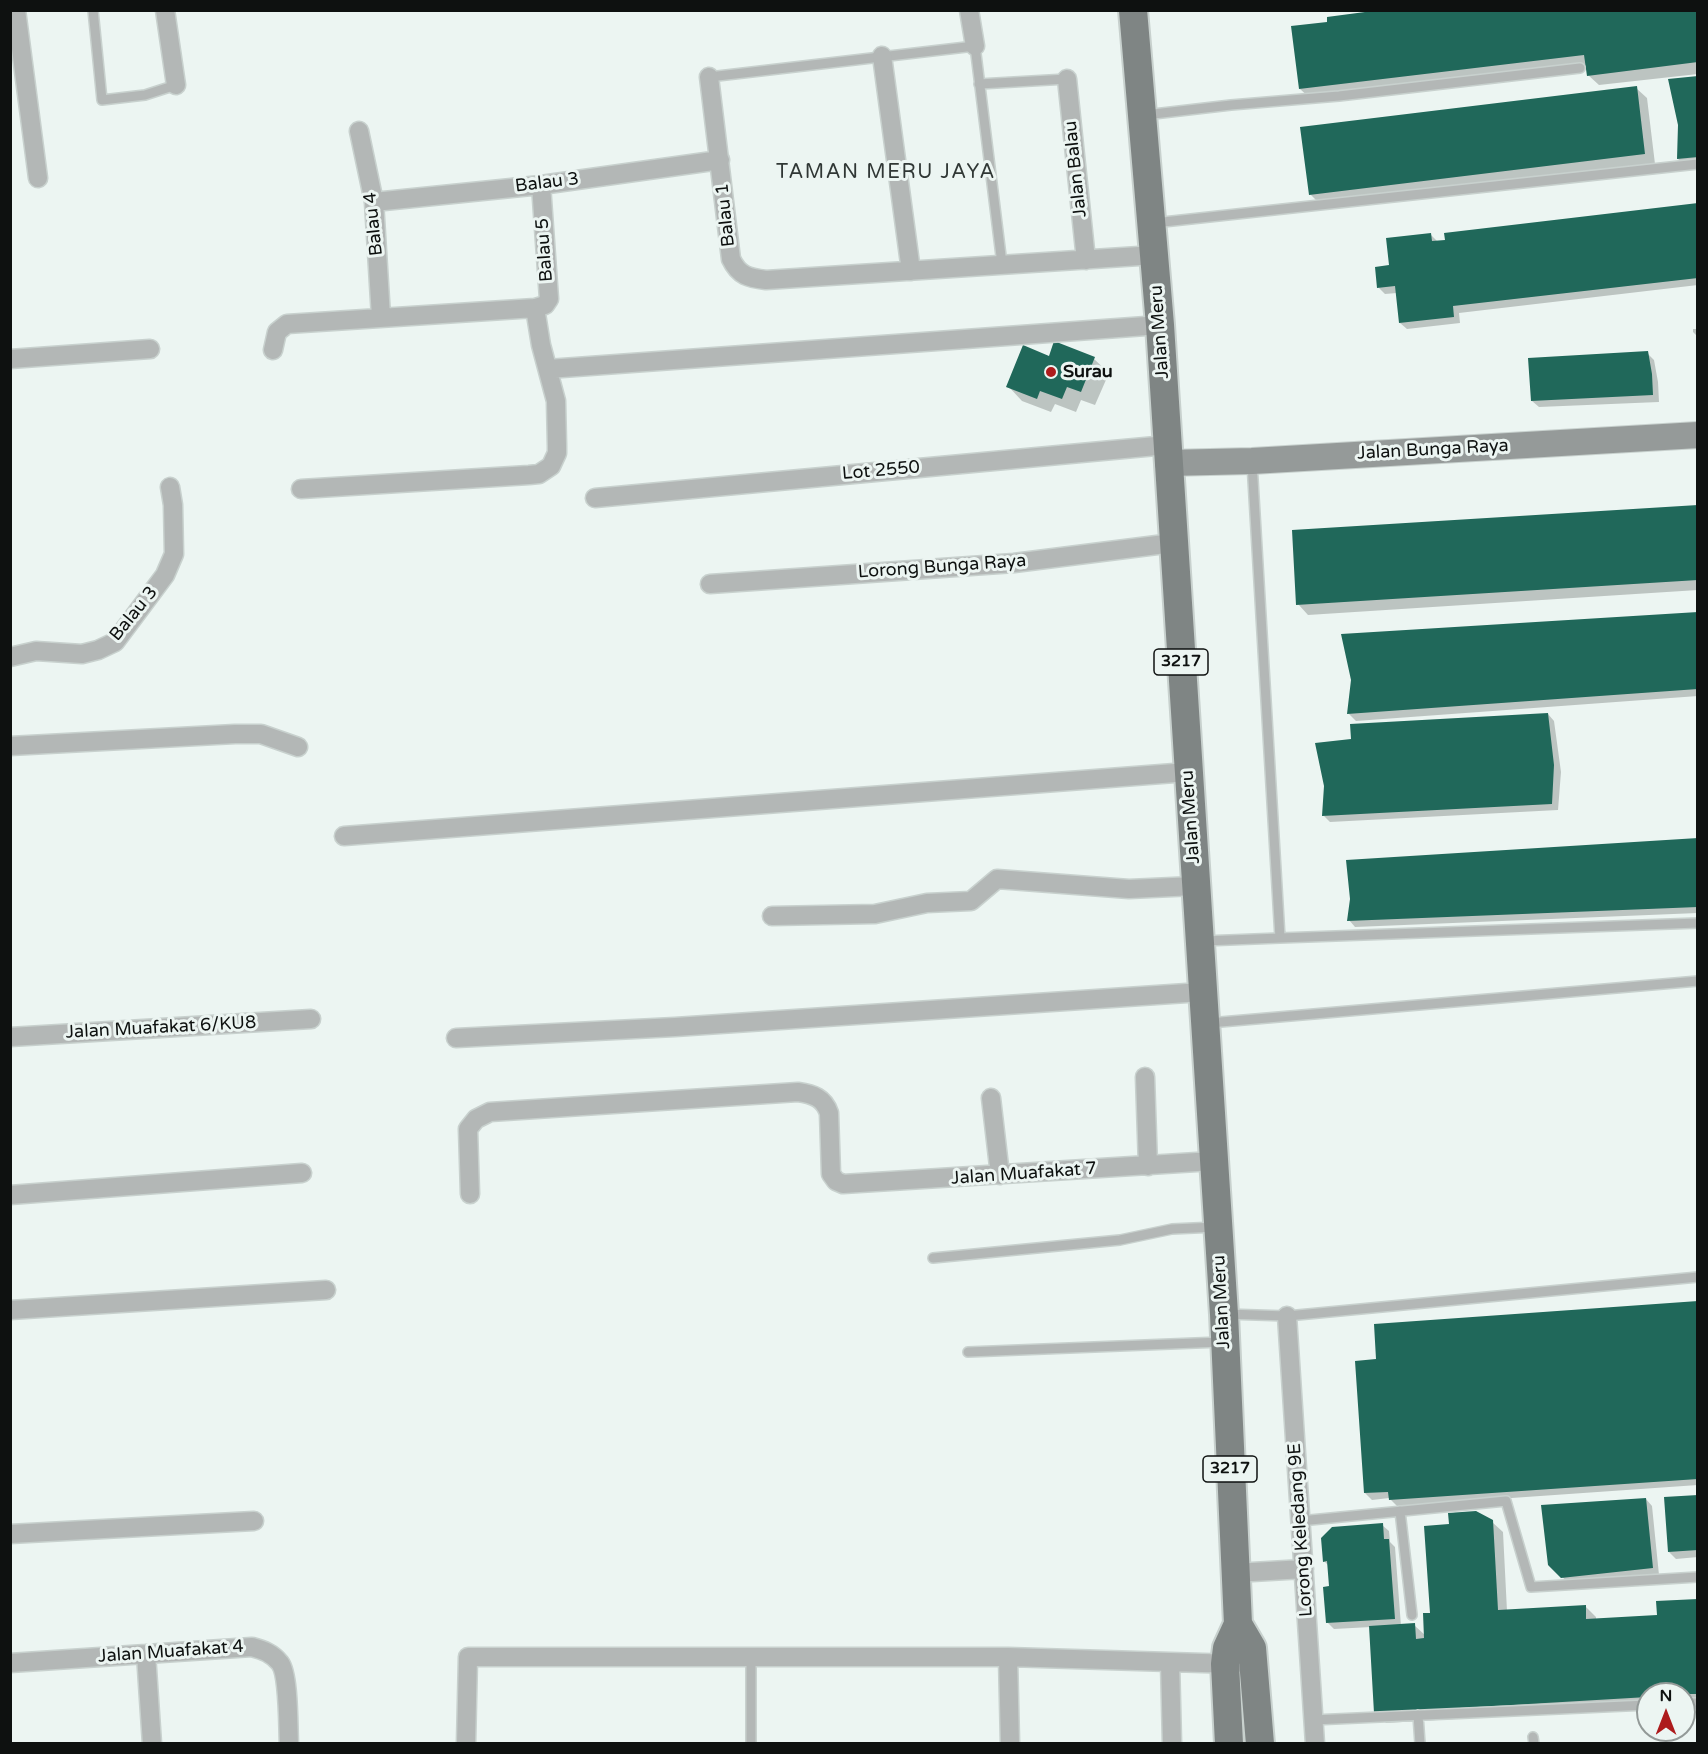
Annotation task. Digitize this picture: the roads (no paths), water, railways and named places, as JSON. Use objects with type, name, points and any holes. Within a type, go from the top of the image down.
[{"type":"main road","name":"Jalan Meru","points":[[1133,10],[1160,325],[1224,1314],[1238,1624],[1252,1648],[1255,1663],[1260,1743]]},
{"type":"main road","name":"Jalan Meru","points":[[1229,1743],[1225,1664],[1227,1648],[1238,1624]]},
{"type":"street","points":[[16,10],[38,178]]},
{"type":"street","points":[[165,10],[176,85]]},
{"type":"street","points":[[969,10],[975,46]]},
{"type":"street","points":[[882,56],[911,271]]},
{"type":"street","name":"Balau 1","points":[[710,77],[731,259],[736,270],[750,278],[766,280],[1155,255]]},
{"type":"street","name":"Jalan Balau","points":[[1067,79],[1086,260]]},
{"type":"street","name":"Balau 4","points":[[359,131],[374,202],[381,317]]},
{"type":"street","name":"Balau 3","points":[[374,202],[541,184],[720,160]]},
{"type":"street","name":"Balau 5","points":[[535,308],[545,305],[549,298],[541,184]]},
{"type":"street","points":[[273,350],[277,332],[287,324],[535,308],[541,345],[556,401],[557,453],[551,466],[539,474],[301,489]]},
{"type":"street","points":[[548,369],[1160,325]]},
{"type":"street","points":[[10,359],[150,349]]},
{"type":"street","name":"Jalan Bunga Raya","points":[[1168,454],[1252,461],[1698,435]]},
{"type":"street","name":"Lot 2550","points":[[595,498],[1168,454]]},
{"type":"street","name":"Balau 3","points":[[10,657],[36,651],[82,654],[115,642],[165,576],[174,555],[173,505],[170,487]]},
{"type":"street","name":"Lorong Bunga Raya","points":[[710,584],[1014,563],[1173,543]]},
{"type":"street","points":[[10,746],[261,734],[298,747]]},
{"type":"street","points":[[344,836],[1188,772]]},
{"type":"street","points":[[772,916],[875,914],[927,903],[970,901],[997,879],[1128,889],[1195,886]]},
{"type":"street","points":[[456,1038],[675,1027],[1202,992]]},
{"type":"street","name":"Jalan Muafakat 6/KU8","points":[[10,1037],[311,1019]]},
{"type":"street","points":[[1145,1077],[1148,1166]]},
{"type":"street","name":"Jalan Muafakat 7","points":[[470,1194],[468,1128],[476,1119],[490,1112],[798,1092],[811,1094],[822,1100],[826,1106],[829,1113],[831,1174],[836,1181],[843,1184],[1213,1161]]},
{"type":"street","points":[[991,1098],[1000,1175]]},
{"type":"street","points":[[10,1195],[302,1173]]},
{"type":"street","points":[[10,1310],[326,1290]]},
{"type":"street","name":"Lorong Keledang 9E","points":[[1287,1316],[1315,1743]]},
{"type":"street","points":[[10,1534],[254,1521]]},
{"type":"street","points":[[1235,1573],[1304,1569]]},
{"type":"street","name":"Jalan Muafakat 4","points":[[10,1664],[252,1647],[267,1651],[281,1664],[285,1678],[289,1743]]},
{"type":"street","points":[[146,1654],[152,1743]]},
{"type":"street","points":[[466,1743],[468,1658],[1008,1658],[1255,1663]]},
{"type":"street","points":[[1008,1658],[1010,1743]]},
{"type":"street","points":[[1170,1662],[1172,1743]]},
{"type":"lane","points":[[93,10],[102,100],[145,95],[176,85]]},
{"type":"lane","points":[[975,46],[1002,264]]},
{"type":"lane","name":"Balau 1","points":[[710,77],[975,46]]},
{"type":"lane","points":[[1142,115],[1339,96],[1580,68]]},
{"type":"lane","points":[[979,84],[1067,79]]},
{"type":"lane","points":[[1152,223],[1698,164]]},
{"type":"lane","points":[[1252,461],[1280,938]]},
{"type":"lane","points":[[1199,942],[1698,923]]},
{"type":"lane","points":[[1204,1023],[1698,981]]},
{"type":"lane","points":[[933,1258],[1119,1240],[1172,1228],[1218,1227]]},
{"type":"lane","points":[[1224,1314],[1287,1316],[1698,1277]]},
{"type":"lane","points":[[968,1352],[1224,1342]]},
{"type":"lane","points":[[1300,1521],[1506,1501],[1531,1587],[1698,1577]]},
{"type":"lane","points":[[1400,1511],[1412,1615]]},
{"type":"lane","points":[[751,1658],[751,1743]]},
{"type":"lane","points":[[1313,1719],[1636,1706]]},
{"type":"lane","points":[[1418,1715],[1420,1743]]},
{"type":"place","name":"Surau","points":[[1051,372]]},
{"type":"district","name":"TAMAN MERU JAYA","points":[[886,173]]}]
